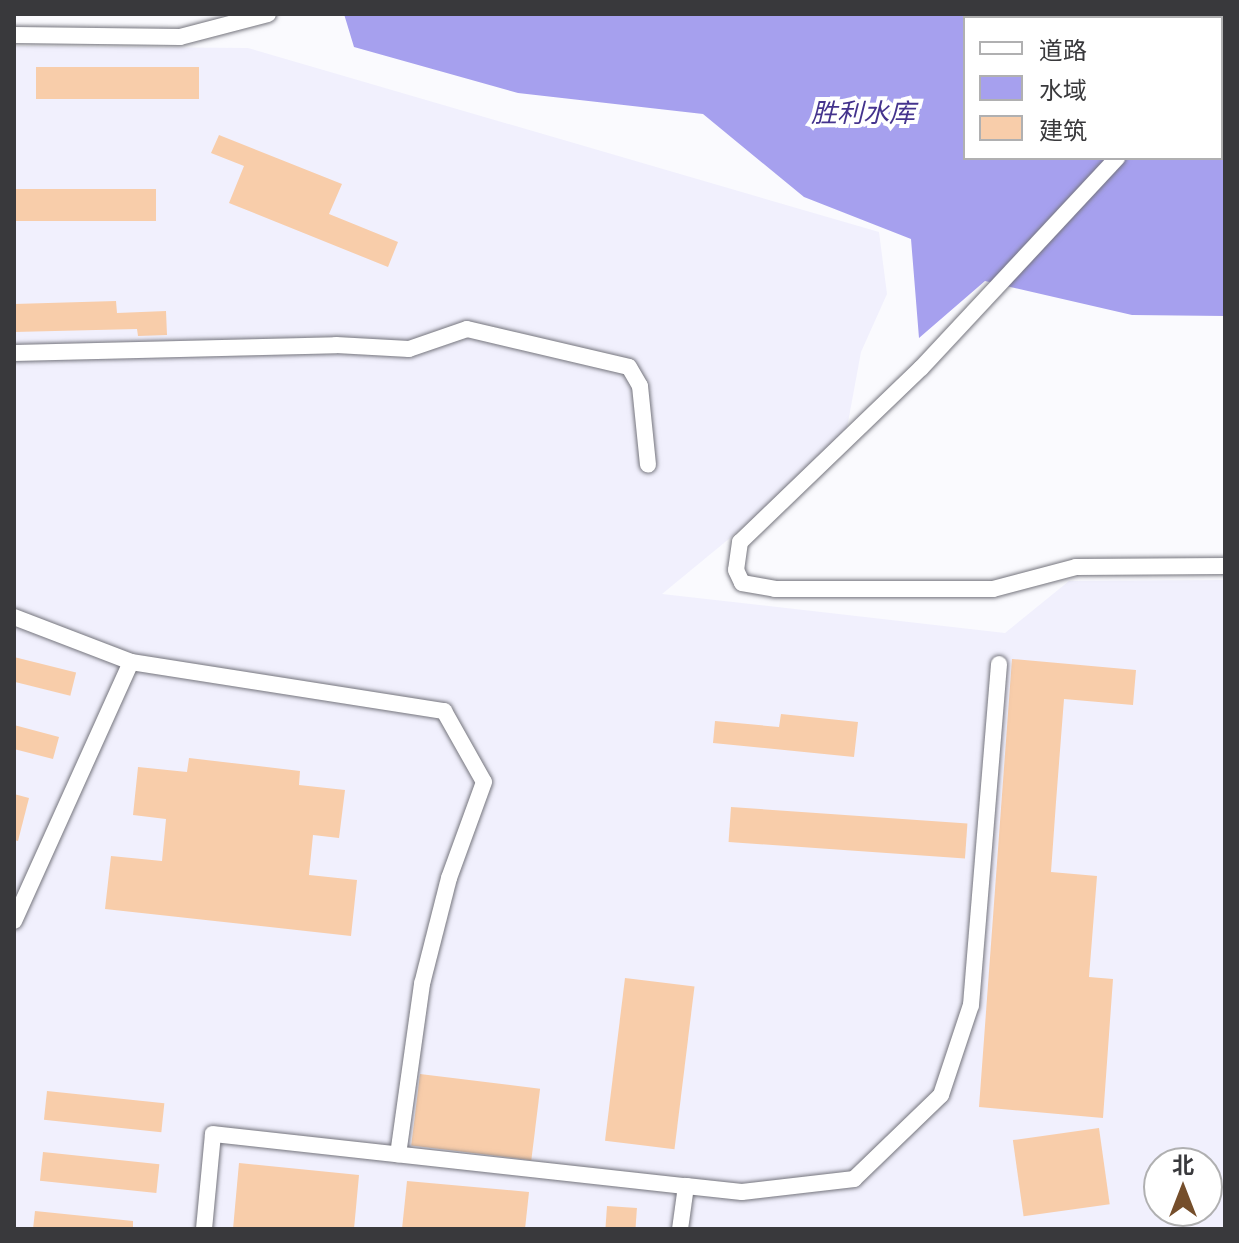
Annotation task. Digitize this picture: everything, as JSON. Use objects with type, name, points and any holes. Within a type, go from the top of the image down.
[{"type":"street","points":[[14,35],[180,37],[268,14]]},
{"type":"street","points":[[1115,160],[921,368],[740,542],[736,570],[742,583],[775,589],[993,589],[1076,567],[1225,566]]},
{"type":"street","points":[[14,353],[336,345],[409,349],[467,329],[629,367],[640,386],[648,465]]},
{"type":"street","points":[[14,617],[131,662],[444,711],[484,782],[449,878],[422,984],[398,1154]]},
{"type":"street","points":[[14,921],[131,662]]},
{"type":"street","points":[[204,1229],[213,1134],[742,1192],[854,1179],[941,1095],[971,1005],[999,664]]},
{"type":"street","points":[[680,1229],[686,1186]]},
{"type":"shaded area","points":[[14,46],[248,48],[879,232],[887,294],[861,352],[844,444],[662,594],[1005,633],[1069,581],[1225,580],[1225,1229],[14,1229]]},
{"type":"water","name":"胜利水库","points":[[344,14],[974,14],[976,16],[963,16],[963,160],[1223,160],[1223,102],[1225,103],[1225,316],[1132,315],[985,281],[919,338],[911,239],[804,197],[703,114],[518,93],[354,47]]},
{"type":"building","points":[[36,67],[199,67],[199,99],[36,99]]},
{"type":"building","points":[[219,135],[342,184],[329,214],[398,242],[388,267],[229,203],[244,166],[211,153]]},
{"type":"building","points":[[14,189],[156,189],[156,221],[14,221]]},
{"type":"building","points":[[116,301],[117,313],[166,311],[167,335],[138,336],[137,329],[14,332],[14,304]]},
{"type":"building","points":[[14,657],[76,672],[70,696],[14,682]]},
{"type":"building","points":[[1012,659],[1136,670],[1133,705],[1064,699],[1056,802],[1051,872],[1097,876],[1089,977],[1113,979],[1103,1118],[979,1107]]},
{"type":"building","points":[[781,714],[858,722],[854,757],[713,743],[715,721],[779,727]]},
{"type":"building","points":[[14,725],[59,737],[53,759],[14,749]]},
{"type":"building","points":[[189,758],[300,771],[299,785],[345,790],[339,838],[313,835],[309,875],[357,880],[351,936],[105,909],[111,856],[162,861],[166,819],[133,815],[138,767],[187,772]]},
{"type":"building","points":[[14,794],[29,798],[18,841],[14,840]]},
{"type":"building","points":[[731,807],[967,824],[965,858],[729,842]]},
{"type":"building","points":[[625,978],[694,987],[674,1149],[605,1141]]},
{"type":"building","points":[[420,1074],[540,1089],[531,1160],[411,1145]]},
{"type":"building","points":[[47,1091],[164,1103],[161,1132],[44,1120]]},
{"type":"building","points":[[1099,1128],[1110,1204],[1024,1216],[1013,1140]]},
{"type":"building","points":[[43,1152],[159,1164],[156,1193],[40,1181]]},
{"type":"building","points":[[239,1163],[359,1175],[354,1229],[233,1229]]},
{"type":"building","points":[[407,1181],[529,1192],[525,1229],[402,1229]]},
{"type":"building","points":[[607,1206],[637,1208],[635,1229],[605,1229]]},
{"type":"building","points":[[35,1211],[133,1221],[133,1229],[33,1229]]}]
